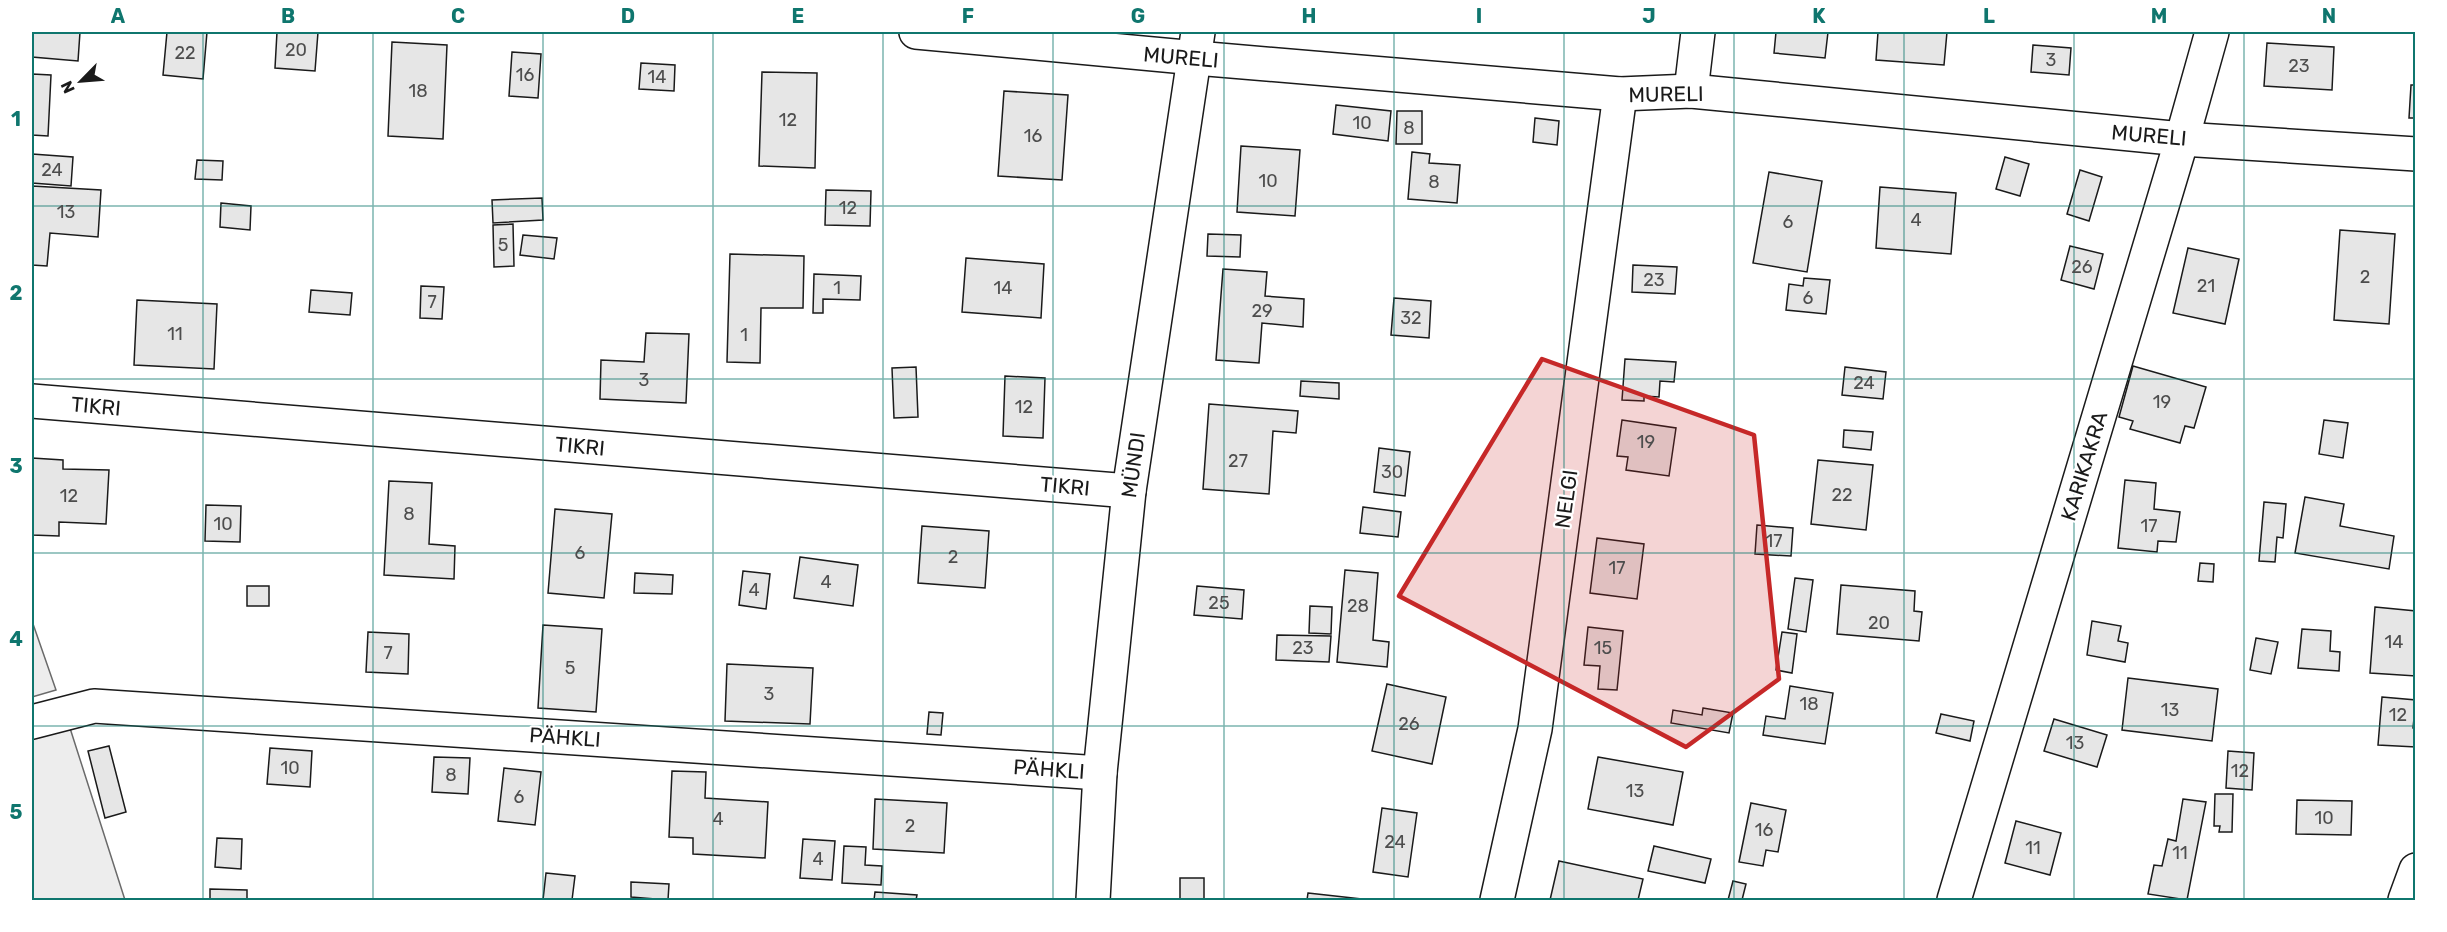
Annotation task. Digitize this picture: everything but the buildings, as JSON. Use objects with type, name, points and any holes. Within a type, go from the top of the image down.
[{"type":"street","name":"MURELI","points":[[916,32],[1197,45],[1620,94],[1691,91],[2182,139],[2415,154]]},
{"type":"street","points":[[1691,91],[1698,32]]},
{"type":"street","name":"KARIKAKRA","points":[[1954,900],[2212,32]]},
{"type":"street","name":"MÜNDI","points":[[1093,900],[1100,773],[1129,491],[1197,45]]},
{"type":"street","name":"NELGI","points":[[1497,900],[1535,729],[1620,94]]},
{"type":"street","name":"TIKRI","points":[[32,401],[1129,491]]},
{"type":"street","name":"PÄHKLI","points":[[32,722],[94,706],[1100,773]]},
{"type":"street","points":[[2405,900],[2415,870]]},
{"type":"highlighted area","points":[[1542,359],[1754,435],[1779,679],[1686,747],[1399,596]]},
{"type":"shaded area","points":[[32,621],[56,690],[32,697]]},
{"type":"shaded area","points":[[69,725],[125,900],[32,900],[32,736]]}]
